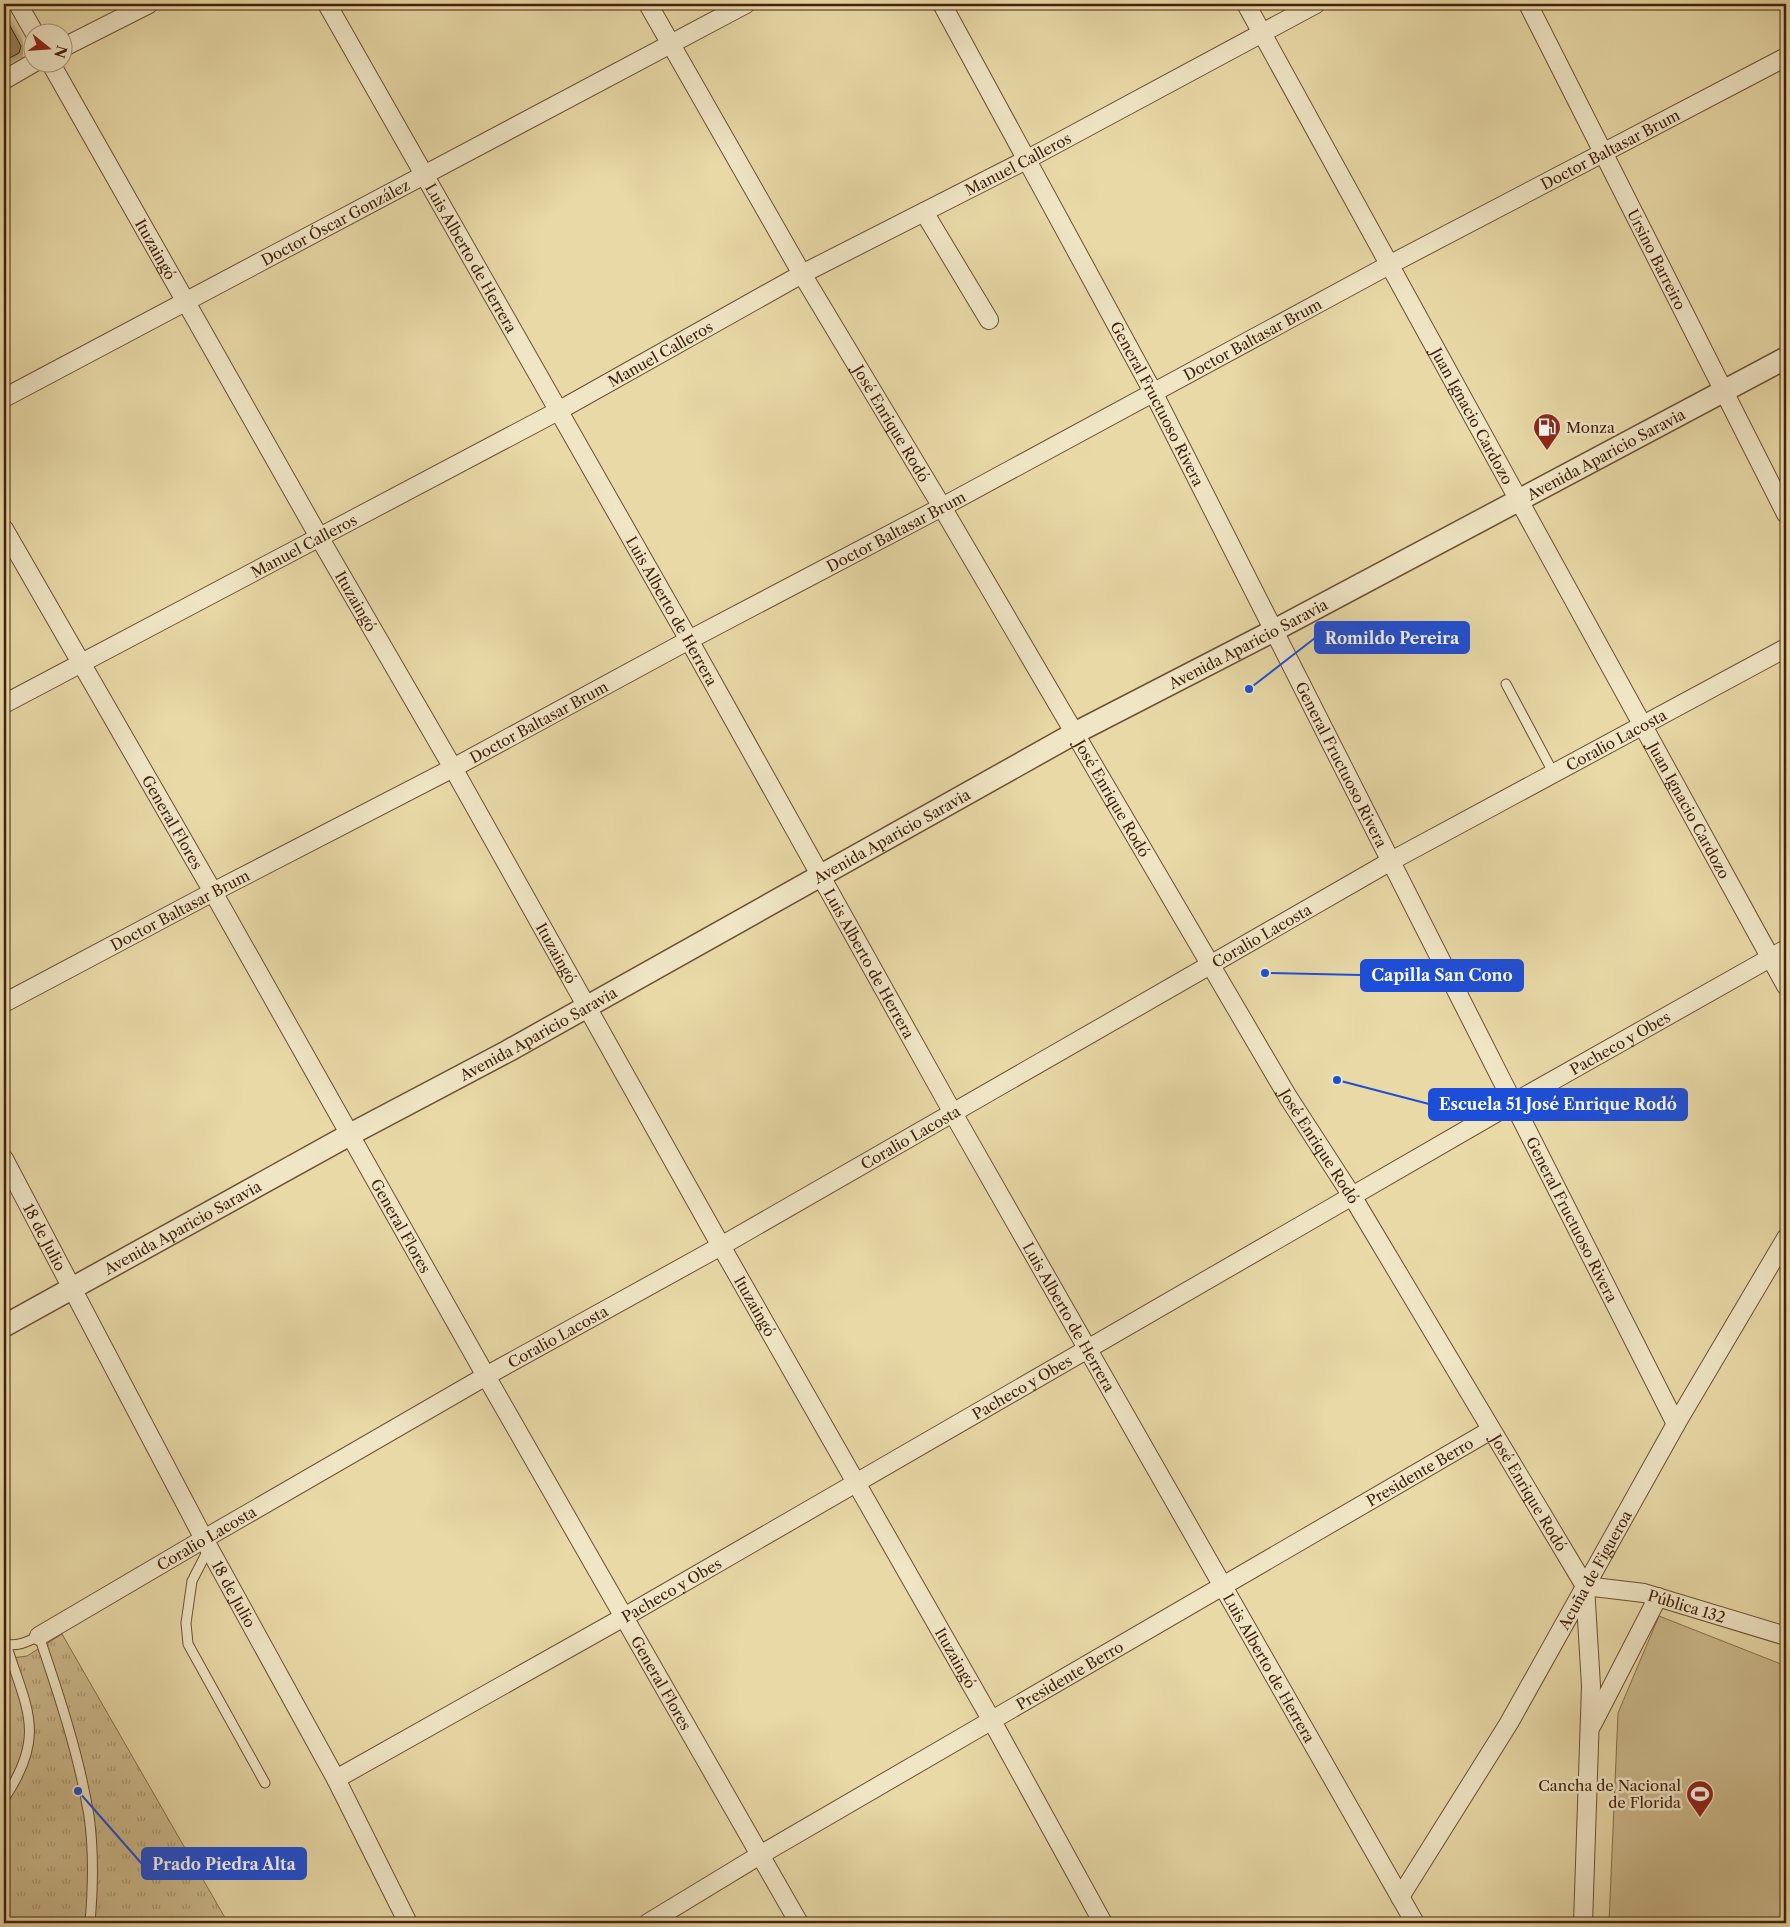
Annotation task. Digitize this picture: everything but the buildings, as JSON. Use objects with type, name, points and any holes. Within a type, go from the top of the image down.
[{"type":"street","points":[[18,4],[28,22]]},
{"type":"street","points":[[72,43],[149,4]]},
{"type":"street","name":"Luis Alberto de Herrera","points":[[327,4],[688,640],[953,1114],[1415,1923]]},
{"type":"street","name":"José Enrique Rodó","points":[[648,4],[802,274],[942,507],[1288,1097],[1352,1196],[1585,1586]]},
{"type":"street","name":"Doctor Óscar González","points":[[4,398],[746,4]]},
{"type":"street","name":"General Fructuoso Rivera","points":[[942,4],[1153,392],[1676,1424]]},
{"type":"street","name":"Juan Ignacio Cardozo","points":[[1246,4],[1786,986]]},
{"type":"street","name":"Manuel Calleros","points":[[4,704],[558,411],[802,274],[1026,160],[1316,4]]},
{"type":"street","name":"Ursino Barreiro","points":[[1528,4],[1786,514]]},
{"type":"street","name":"Doctor Baltasar Brum","points":[[4,1003],[213,892],[454,768],[688,640],[942,507],[1389,264],[1786,57]]},
{"type":"street","points":[[4,80],[22,70]]},
{"type":"street","name":"Ituzaingó","points":[[56,72],[319,537],[454,768],[721,1246],[992,1720],[1103,1923]]},
{"type":"street","points":[[924,212],[989,320]]},
{"type":"street","name":"Avenida Aparicio Saravia","points":[[4,1326],[349,1135],[508,1051],[1075,734],[1273,631],[1786,358]]},
{"type":"street","name":"General Flores","points":[[4,529],[213,892],[349,1135],[799,1923]]},
{"type":"street","name":"Coralio Lacosta","points":[[39,1636],[207,1543],[486,1376],[721,1246],[953,1114],[1391,861],[1786,648]]},
{"type":"street","name":"Pacheco y Obes","points":[[336,1779],[624,1617],[1513,1103],[1786,949]]},
{"type":"street","name":"18 de Julio","points":[[4,1159],[207,1543],[336,1779],[408,1923]]},
{"type":"street","name":"Acuña de Figueroa","points":[[1400,1897],[1509,1723],[1676,1424],[1786,1238]]},
{"type":"street","name":"Presidente Berro","points":[[648,1923],[760,1855],[1491,1430]]},
{"type":"street","points":[[1583,1923],[1591,1686],[1585,1586]]},
{"type":"street","name":"Pública 132","points":[[1585,1586],[1644,1593],[1786,1636]]},
{"type":"street","points":[[1590,1730],[1658,1597]]},
{"type":"lane","points":[[1506,684],[1554,774]]},
{"type":"lane","points":[[207,1543],[192,1581],[186,1623],[188,1644],[265,1783]]},
{"type":"lane","points":[[4,1799],[14,1784],[26,1759],[30,1741],[29,1715],[5,1644],[17,1645],[39,1636],[59,1696],[78,1766],[89,1818],[93,1887],[90,1923]]},
{"type":"green space","name":"Cancha de Nacional de Florida","points":[[1659,1616],[1786,1666],[1786,1923],[1609,1923],[1618,1713]]},
{"type":"green space","points":[[62,1634],[228,1923],[4,1923],[4,1659],[27,1656]]},
{"type":"place","name":"Monza","points":[[1547,451]]},
{"type":"place","name":"Romildo Pereira","points":[[1249,689]]},
{"type":"place","name":"Capilla San Cono","points":[[1265,973]]},
{"type":"place","name":"Escuela 51 José Enrique Rodó","points":[[1337,1080]]},
{"type":"place","name":"Prado Piedra Alta","points":[[78,1791]]},
{"type":"place","name":"Cancha de Nacional de Florida","points":[[1700,1818]]}]
